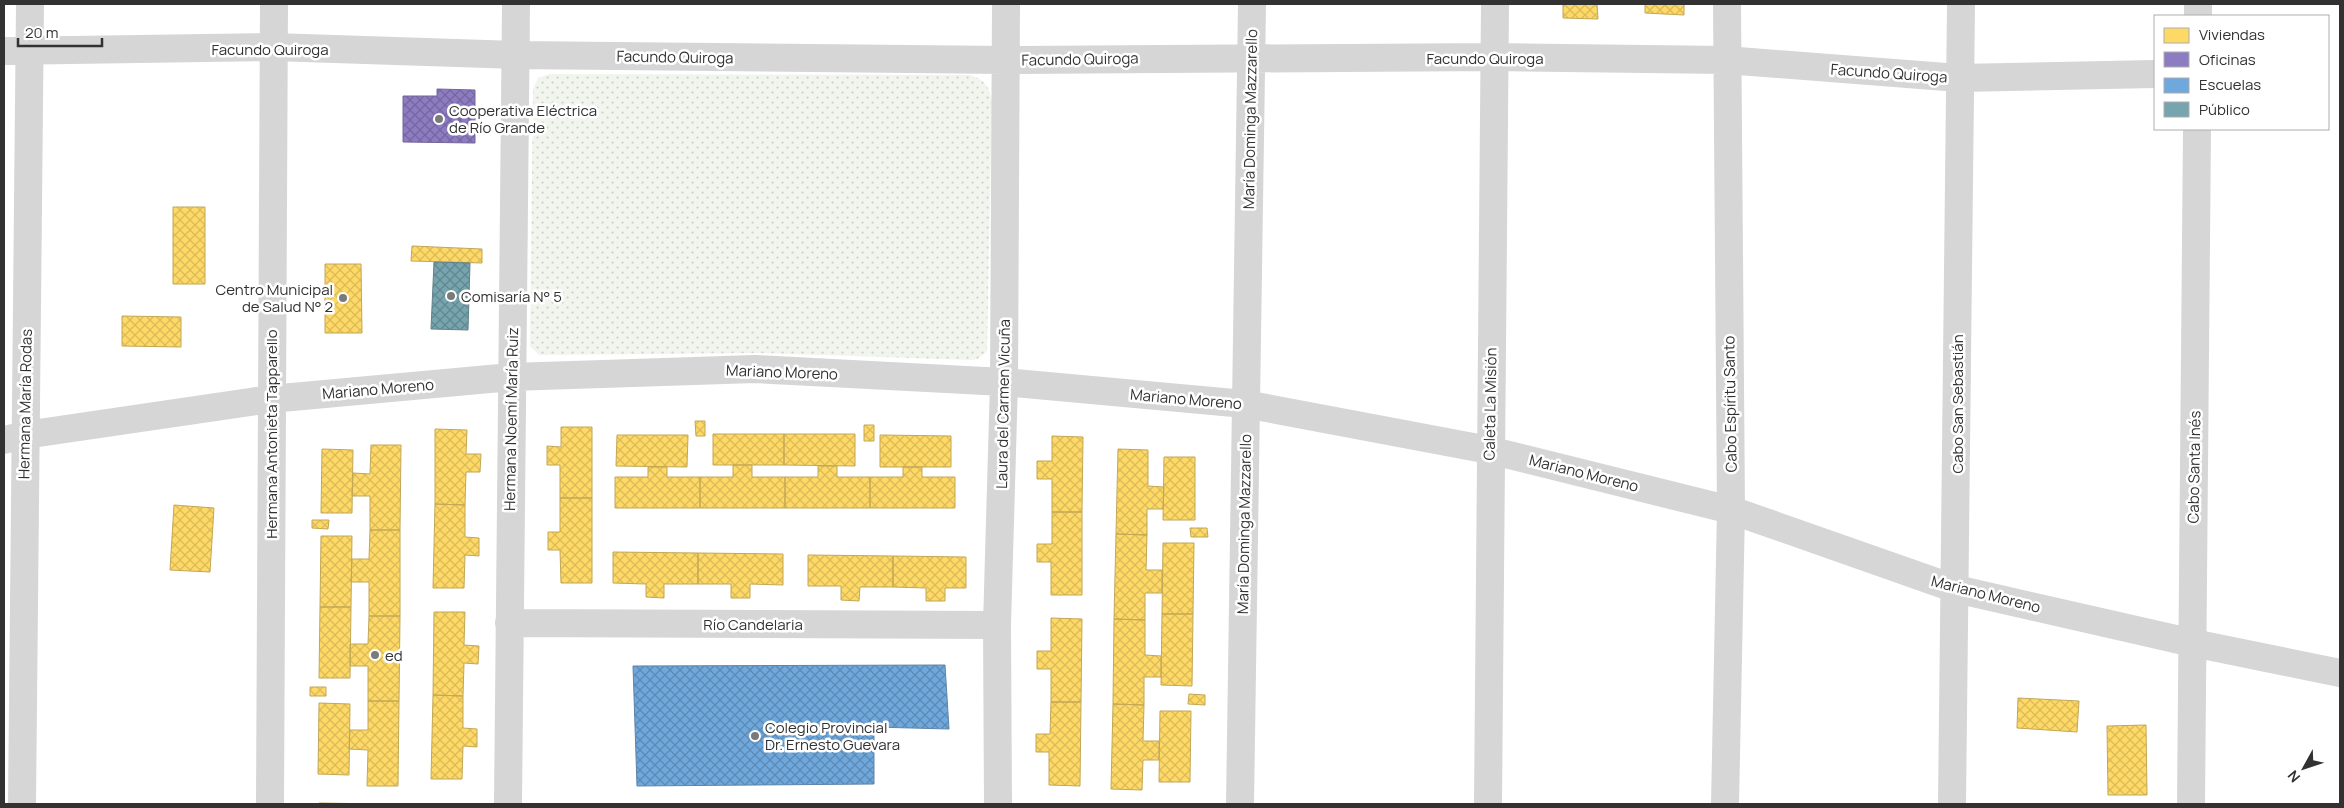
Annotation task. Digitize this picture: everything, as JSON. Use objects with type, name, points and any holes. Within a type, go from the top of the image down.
[{"type":"street","name":"Hermana María Rodas","points":[[22,804],[14,437],[16,51],[30,4]]},
{"type":"street","name":"Hermana Antonieta Tapparello","points":[[270,804],[270,399],[274,4]]},
{"type":"street","name":"Hermana Noemí María Ruiz","points":[[508,804],[516,4]]},
{"type":"street","name":"Laura del Carmen Vicuña","points":[[998,804],[997,625],[1004,382],[1006,4]]},
{"type":"street","name":"María Dominga Mazzarello","points":[[1240,804],[1252,4]]},
{"type":"street","name":"Caleta La Misión","points":[[1488,804],[1489,450],[1495,4]]},
{"type":"street","name":"Cabo Espíritu Santo","points":[[1725,804],[1731,510],[1727,4]]},
{"type":"street","name":"Cabo San Sebastián","points":[[1952,804],[1956,589],[1961,4]]},
{"type":"street","name":"Facundo Quiroga","points":[[16,51],[273,48],[516,55],[1006,60],[1494,57],[1726,60],[1960,78],[2154,74]]},
{"type":"street","name":"Cabo Santa Inés","points":[[2191,804],[2197,130]]},
{"type":"street","name":"Mariano Moreno","points":[[14,437],[270,399],[511,377],[755,369],[1004,382],[1245,404],[1489,450],[1731,510],[1956,589],[2193,643],[2340,673]]},
{"type":"street","name":"Río Candelaria","points":[[509,622],[997,625]]},
{"type":"shaded area","points":[[550,74],[970,75],[979,79],[988,88],[992,103],[987,351],[978,359],[972,360],[759,353],[539,355],[530,346],[533,89],[538,78]]},
{"type":"building: Viviendas","points":[[1563,4],[1597,4],[1598,19],[1563,18]]},
{"type":"building: Viviendas","points":[[1645,4],[1684,4],[1684,15],[1645,13]]},
{"type":"building: Viviendas","points":[[173,207],[205,207],[205,284],[173,284]]},
{"type":"building: Viviendas","points":[[412,246],[482,249],[482,263],[411,261]]},
{"type":"building: Viviendas","name":"Centro Municipal de Salud N° 2","points":[[325,264],[361,264],[362,333],[325,333]]},
{"type":"building: Viviendas","points":[[122,316],[181,317],[181,347],[122,346]]},
{"type":"building: Viviendas","points":[[695,421],[705,421],[705,436],[696,436]]},
{"type":"building: Viviendas","points":[[864,425],[874,425],[874,441],[864,441]]},
{"type":"building: Viviendas","points":[[561,427],[592,427],[592,498],[560,498],[560,465],[547,465],[547,446],[561,447]]},
{"type":"building: Viviendas","points":[[435,429],[467,430],[466,454],[481,454],[480,472],[466,472],[465,505],[435,504]]},
{"type":"building: Viviendas","points":[[713,434],[784,434],[784,465],[713,465]]},
{"type":"building: Viviendas","points":[[784,434],[855,434],[855,466],[784,465]]},
{"type":"building: Viviendas","points":[[617,435],[688,435],[687,467],[616,466]]},
{"type":"building: Viviendas","points":[[880,435],[951,436],[951,467],[880,467]]},
{"type":"building: Viviendas","points":[[1052,436],[1083,437],[1082,512],[1052,512],[1052,479],[1037,479],[1037,461],[1052,461]]},
{"type":"building: Viviendas","points":[[371,445],[401,445],[400,530],[370,530],[370,496],[352,496],[353,473],[370,474]]},
{"type":"building: Viviendas","points":[[322,449],[353,450],[352,513],[321,513]]},
{"type":"building: Viviendas","points":[[1118,449],[1148,450],[1148,486],[1164,487],[1163,509],[1147,509],[1147,535],[1116,534]]},
{"type":"building: Viviendas","points":[[1164,457],[1195,457],[1195,520],[1163,520]]},
{"type":"building: Viviendas","points":[[733,465],[752,465],[752,477],[785,477],[785,508],[700,508],[700,477],[733,477]]},
{"type":"building: Viviendas","points":[[818,466],[837,466],[837,477],[870,477],[870,508],[785,508],[785,477],[818,477]]},
{"type":"building: Viviendas","points":[[648,467],[667,467],[667,477],[700,477],[700,508],[615,508],[615,477],[648,477]]},
{"type":"building: Viviendas","points":[[903,467],[922,467],[922,477],[955,477],[955,508],[870,508],[870,477],[903,477]]},
{"type":"building: Viviendas","points":[[560,498],[592,498],[592,583],[561,583],[560,550],[548,550],[548,532],[560,532]]},
{"type":"building: Viviendas","points":[[435,504],[465,505],[465,537],[479,538],[479,556],[465,555],[464,588],[433,588]]},
{"type":"building: Viviendas","points":[[174,505],[214,508],[210,572],[170,570]]},
{"type":"building: Viviendas","points":[[1052,512],[1082,512],[1082,595],[1051,595],[1051,562],[1037,562],[1037,544],[1052,544]]},
{"type":"building: Viviendas","points":[[312,520],[329,520],[328,529],[312,528]]},
{"type":"building: Viviendas","points":[[1190,528],[1207,528],[1208,537],[1191,537]]},
{"type":"building: Viviendas","name":"ed","points":[[370,530],[400,530],[400,616],[369,616],[369,582],[351,582],[352,559],[369,559]]},
{"type":"building: Viviendas","points":[[1116,534],[1147,535],[1146,570],[1162,570],[1162,593],[1145,593],[1145,620],[1114,619]]},
{"type":"building: Viviendas","points":[[321,536],[352,536],[351,607],[320,607]]},
{"type":"building: Viviendas","points":[[1163,543],[1194,543],[1193,614],[1162,614]]},
{"type":"building: Viviendas","points":[[613,552],[698,553],[698,584],[664,584],[664,598],[646,597],[646,584],[613,583]]},
{"type":"building: Viviendas","points":[[698,553],[783,554],[783,585],[750,584],[750,598],[731,598],[731,584],[698,584]]},
{"type":"building: Viviendas","points":[[808,555],[893,556],[893,587],[860,587],[859,601],[841,600],[841,586],[808,586]]},
{"type":"building: Viviendas","points":[[893,556],[966,557],[966,588],[945,588],[945,601],[926,601],[926,588],[893,587]]},
{"type":"building: Viviendas","name":"ed","points":[[320,607],[351,607],[350,678],[319,678]]},
{"type":"building: Viviendas","name":"ed","points":[[434,612],[465,612],[464,645],[479,646],[478,664],[464,663],[463,696],[433,695]]},
{"type":"building: Viviendas","points":[[1162,614],[1193,614],[1192,686],[1161,685]]},
{"type":"building: Viviendas","name":"ed","points":[[369,616],[400,616],[399,701],[368,701],[368,666],[350,666],[350,644],[368,644]]},
{"type":"building: Viviendas","points":[[1051,618],[1082,619],[1081,702],[1051,702],[1051,669],[1037,669],[1037,651],[1051,651]]},
{"type":"building: Viviendas","points":[[1114,619],[1145,620],[1145,655],[1161,656],[1161,677],[1144,677],[1144,705],[1113,704]]},
{"type":"building: Viviendas","points":[[310,687],[326,687],[326,696],[310,696]]},
{"type":"building: Viviendas","points":[[1189,694],[1205,695],[1205,705],[1188,704]]},
{"type":"building: Viviendas","name":"ed","points":[[433,695],[463,696],[463,728],[477,729],[477,747],[463,746],[462,779],[431,779]]},
{"type":"building: Viviendas","points":[[2018,698],[2079,701],[2077,732],[2017,728]]},
{"type":"building: Viviendas","name":"ed","points":[[368,701],[399,701],[398,786],[367,786],[368,750],[349,749],[350,730],[368,730]]},
{"type":"building: Viviendas","points":[[1051,702],[1081,702],[1080,786],[1049,785],[1049,752],[1036,752],[1036,734],[1050,734]]},
{"type":"building: Viviendas","points":[[319,703],[350,704],[349,775],[318,774]]},
{"type":"building: Viviendas","points":[[1113,704],[1144,705],[1143,741],[1159,741],[1159,760],[1143,760],[1142,790],[1111,789]]},
{"type":"building: Viviendas","points":[[1160,711],[1191,711],[1190,782],[1159,782]]},
{"type":"building: Viviendas","points":[[2146,725],[2147,795],[2108,795],[2107,726]]},
{"type":"building: Viviendas","points":[[319,803],[382,804],[319,804]]},
{"type":"building: Oficinas","name":"Cooperativa Eléctrica de Río Grande","points":[[437,89],[475,90],[475,143],[403,142],[403,96],[437,96]]},
{"type":"building: Escuelas","name":"Colegio Provincial Dr. Ernesto Guevara","points":[[945,665],[949,729],[874,727],[874,784],[637,786],[633,666]]},
{"type":"building: Público","name":"Comisaría N° 5","points":[[434,262],[470,263],[468,330],[431,329]]},
{"type":"place","name":"Cooperativa Eléctrica de Río Grande","points":[[439,119]]},
{"type":"place","name":"Comisaría N° 5","points":[[451,296]]},
{"type":"place","name":"Centro Municipal de Salud N° 2","points":[[343,298]]},
{"type":"place","name":"ed","points":[[375,655]]},
{"type":"place","name":"Colegio Provincial Dr. Ernesto Guevara","points":[[755,736]]}]
